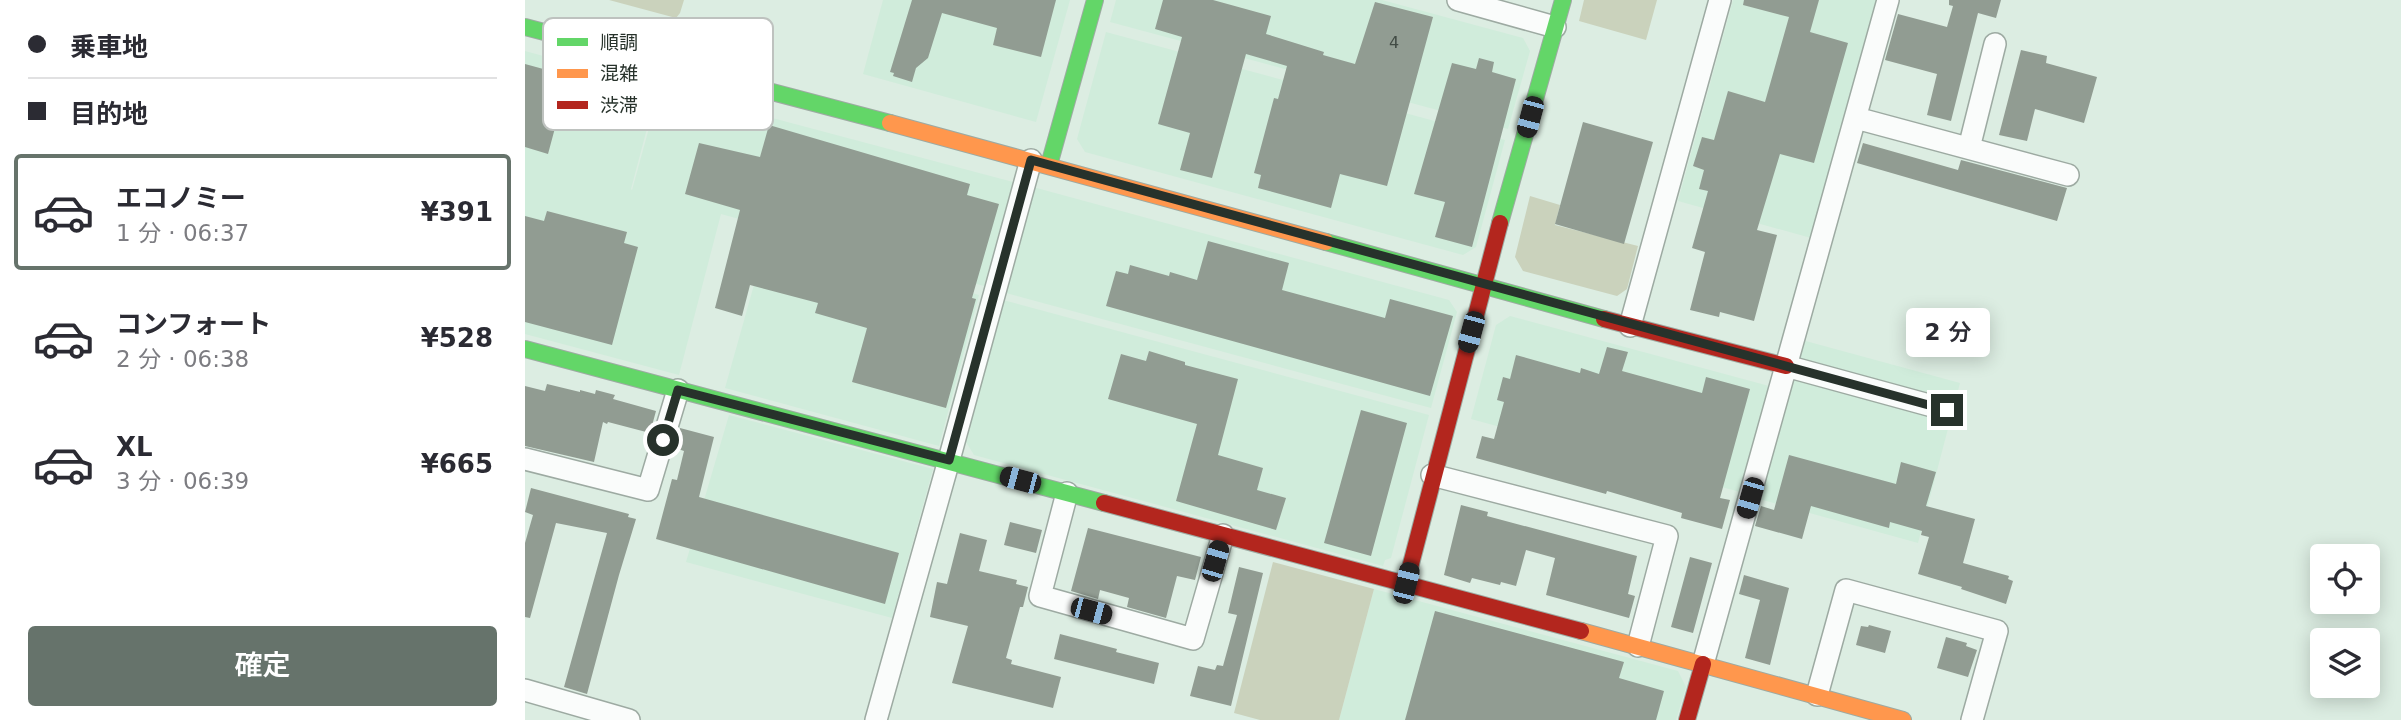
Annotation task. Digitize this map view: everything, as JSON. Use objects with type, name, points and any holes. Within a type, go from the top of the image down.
[{"type":"street","points":[[876,720],[949,460],[1040,163],[1095,0]]},
{"type":"street","points":[[1458,0],[1555,27]]},
{"type":"street","points":[[1406,583],[1483,284],[1563,0]]},
{"type":"street","points":[[1630,326],[1720,0]]},
{"type":"street","points":[[1687,720],[1888,0]]},
{"type":"street","points":[[525,27],[543,32]]},
{"type":"street","points":[[1969,148],[1995,44]]},
{"type":"street","points":[[773,92],[1947,410]]},
{"type":"street","points":[[1856,118],[2068,175]]},
{"type":"street","points":[[525,349],[1406,583],[1903,720]]},
{"type":"street","points":[[525,458],[648,490],[678,390]]},
{"type":"street","points":[[1432,475],[1667,536],[1637,646]]},
{"type":"street","points":[[1067,493],[1040,596],[1193,639],[1223,535]]},
{"type":"street","points":[[1817,695],[1846,590],[1997,631],[1972,720]]},
{"type":"street","points":[[525,690],[629,720]]},
{"type":"shaded area","points":[[609,0],[684,0],[676,18]]},
{"type":"shaded area","points":[[883,0],[1070,0],[1036,122],[863,74]]},
{"type":"shaded area","points":[[1116,0],[1382,0],[1523,38],[1530,51],[1508,129],[1110,22]]},
{"type":"shaded area","points":[[1584,0],[1657,0],[1646,40],[1579,21]]},
{"type":"shaded area","points":[[1733,0],[1878,0],[1811,238],[1678,201]]},
{"type":"shaded area","points":[[1106,32],[1505,140],[1476,247],[1463,255],[1085,152],[1077,139]]},
{"type":"shaded area","points":[[525,51],[543,56],[543,130],[647,130],[632,190],[648,130],[773,130],[773,118],[1013,182],[984,286],[721,214],[679,375],[525,334]]},
{"type":"shaded area","points":[[1033,187],[1449,300],[1457,312],[1431,408],[1006,293]]},
{"type":"shaded area","points":[[1530,196],[1560,205],[1555,225],[1638,246],[1627,289],[1617,296],[1523,271],[1515,257]]},
{"type":"shaded area","points":[[768,235],[979,295],[939,446],[725,388]]},
{"type":"shaded area","points":[[1003,300],[1429,415],[1391,558],[1385,560],[1383,566],[974,455],[966,442]]},
{"type":"shaded area","points":[[1510,316],[1769,386],[1740,492],[1471,419],[1496,325]]},
{"type":"shaded area","points":[[1802,340],[1960,383],[1918,543],[1759,499]]},
{"type":"shaded area","points":[[729,415],[933,469],[892,618],[686,562]]},
{"type":"shaded area","points":[[1273,562],[1374,589],[1339,720],[1260,720],[1234,713]]},
{"type":"shaded area","points":[[1374,589],[1678,671],[1686,687],[1676,720],[1339,720]]},
{"type":"building","points":[[912,0],[1056,0],[1041,57],[993,45],[997,28],[942,13],[928,58],[916,68],[912,82],[893,76],[894,73],[890,72]]},
{"type":"building","points":[[1163,0],[1213,0],[1271,16],[1266,34],[1355,64],[1375,2],[1433,17],[1387,186],[1340,174],[1331,208],[1258,188],[1261,175],[1254,173],[1274,98],[1278,99],[1287,66],[1246,54],[1212,178],[1180,170],[1190,133],[1158,124],[1182,37],[1155,29]]},
{"type":"building","points":[[1744,0],[1819,0],[1810,32],[1848,43],[1814,163],[1780,154],[1757,230],[1777,235],[1754,321],[1720,312],[1719,317],[1690,310],[1705,252],[1692,248],[1708,191],[1699,189],[1704,170],[1693,166],[1702,137],[1714,140],[1728,91],[1765,102],[1789,17],[1743,5]]},
{"type":"building","points":[[1949,0],[2001,0],[1996,18],[1978,13],[1951,121],[1927,115],[1937,74],[1885,60],[1898,14],[1947,27],[1953,6],[1949,5]]},
{"type":"building","points":[[2021,50],[2047,56],[2046,63],[2097,77],[2084,123],[2035,109],[2027,141],[1999,135]]},
{"type":"building","points":[[1479,58],[1494,62],[1492,72],[1516,79],[1472,247],[1435,237],[1445,202],[1414,194],[1452,63],[1476,69]]},
{"type":"building","points":[[525,64],[543,69],[543,130],[554,130],[548,154],[525,147]]},
{"type":"building","points":[[1583,122],[1653,142],[1624,244],[1555,224]]},
{"type":"building","points":[[773,126],[970,184],[967,195],[999,204],[972,298],[976,299],[946,408],[852,382],[867,328],[815,313],[818,303],[750,285],[742,316],[715,308],[740,210],[685,194],[699,143],[760,157],[768,130],[773,130]]},
{"type":"building","points":[[1863,143],[1958,170],[1961,160],[2067,188],[2057,221],[1857,163]]},
{"type":"building","points":[[547,211],[627,232],[624,243],[638,247],[612,345],[525,322],[525,216],[544,221]]},
{"type":"building","points":[[1208,241],[1289,263],[1282,290],[1385,318],[1390,299],[1453,316],[1430,396],[1106,306],[1116,271],[1128,274],[1130,265],[1169,276],[1170,272],[1197,280]]},
{"type":"building","points":[[1607,347],[1628,352],[1622,371],[1702,393],[1706,377],[1750,389],[1720,498],[1730,500],[1722,529],[1681,518],[1682,513],[1607,491],[1606,494],[1476,458],[1482,436],[1494,439],[1504,402],[1497,400],[1503,377],[1510,379],[1516,355],[1580,373],[1581,368],[1599,374]]},
{"type":"building","points":[[1149,351],[1185,362],[1185,365],[1238,379],[1218,455],[1263,468],[1257,490],[1286,498],[1276,530],[1176,501],[1197,424],[1108,399],[1121,354],[1146,361]]},
{"type":"building","points":[[547,384],[595,394],[596,390],[615,395],[613,399],[656,411],[650,433],[603,422],[594,462],[525,446],[525,386],[545,391]]},
{"type":"building","points":[[1361,410],[1407,423],[1371,556],[1324,543]]},
{"type":"building","points":[[680,428],[714,437],[699,497],[899,553],[885,604],[656,539],[672,479],[677,480],[684,451],[675,448]]},
{"type":"building","points":[[1789,455],[1896,484],[1901,462],[1936,472],[1926,506],[1975,519],[1963,563],[2009,576],[2008,579],[2013,581],[2006,604],[1918,574],[1929,537],[1921,535],[1922,531],[1890,522],[1889,528],[1811,506],[1802,539],[1755,526],[1761,506],[1774,510]]},
{"type":"building","points":[[531,488],[629,514],[628,517],[636,519],[587,694],[564,687],[607,533],[556,523],[530,618],[525,617],[525,543],[533,515],[525,512]]},
{"type":"building","points":[[1461,505],[1488,512],[1487,516],[1637,556],[1628,594],[1635,596],[1629,618],[1546,595],[1555,558],[1526,550],[1516,586],[1472,578],[1470,583],[1444,575]]},
{"type":"building","points":[[1010,522],[1042,530],[1036,553],[1004,545]]},
{"type":"building","points":[[1088,528],[1201,557],[1195,580],[1177,576],[1166,618],[1127,607],[1129,598],[1100,590],[1098,599],[1071,591]]},
{"type":"building","points":[[960,533],[987,540],[979,571],[1017,580],[1016,584],[1028,587],[1006,658],[1012,660],[1011,664],[1061,677],[1053,708],[952,683],[968,626],[930,617],[937,582],[947,584]]},
{"type":"building","points":[[1690,557],[1712,563],[1693,633],[1671,627]]},
{"type":"building","points":[[1239,567],[1263,573],[1231,706],[1190,696],[1198,666],[1215,670],[1217,665],[1223,666],[1237,615],[1228,613]]},
{"type":"building","points":[[1744,575],[1789,588],[1770,665],[1745,658],[1760,600],[1739,594]]},
{"type":"building","points":[[1435,611],[1624,662],[1619,678],[1664,691],[1656,720],[1405,720]]},
{"type":"building","points":[[1869,625],[1891,631],[1885,653],[1856,645],[1861,626]]},
{"type":"building","points":[[1060,634],[1159,663],[1154,684],[1054,659]]},
{"type":"building","points":[[1946,637],[1967,643],[1966,646],[1977,650],[1968,677],[1937,668]]},
{"type":"traffic: fast","points":[[1049,165],[1095,0]]},
{"type":"traffic: fast","points":[[1500,223],[1563,0]]},
{"type":"traffic: fast","points":[[525,27],[543,32]]},
{"type":"traffic: fast","points":[[773,92],[890,123]]},
{"type":"traffic: fast","points":[[1326,242],[1604,319]]},
{"type":"traffic: fast","points":[[525,349],[1104,503]]},
{"type":"traffic: slow","points":[[890,123],[1326,242]]},
{"type":"traffic: slow","points":[[1581,631],[1903,720]]},
{"type":"traffic: jam","points":[[1406,583],[1500,223]]},
{"type":"traffic: jam","points":[[1604,319],[1786,366]]},
{"type":"traffic: jam","points":[[1104,503],[1581,631]]},
{"type":"traffic: jam","points":[[1687,720],[1703,664]]},
{"type":"route","points":[[663,440],[678,390],[949,460],[1031,160],[1630,326],[1947,410]]}]
